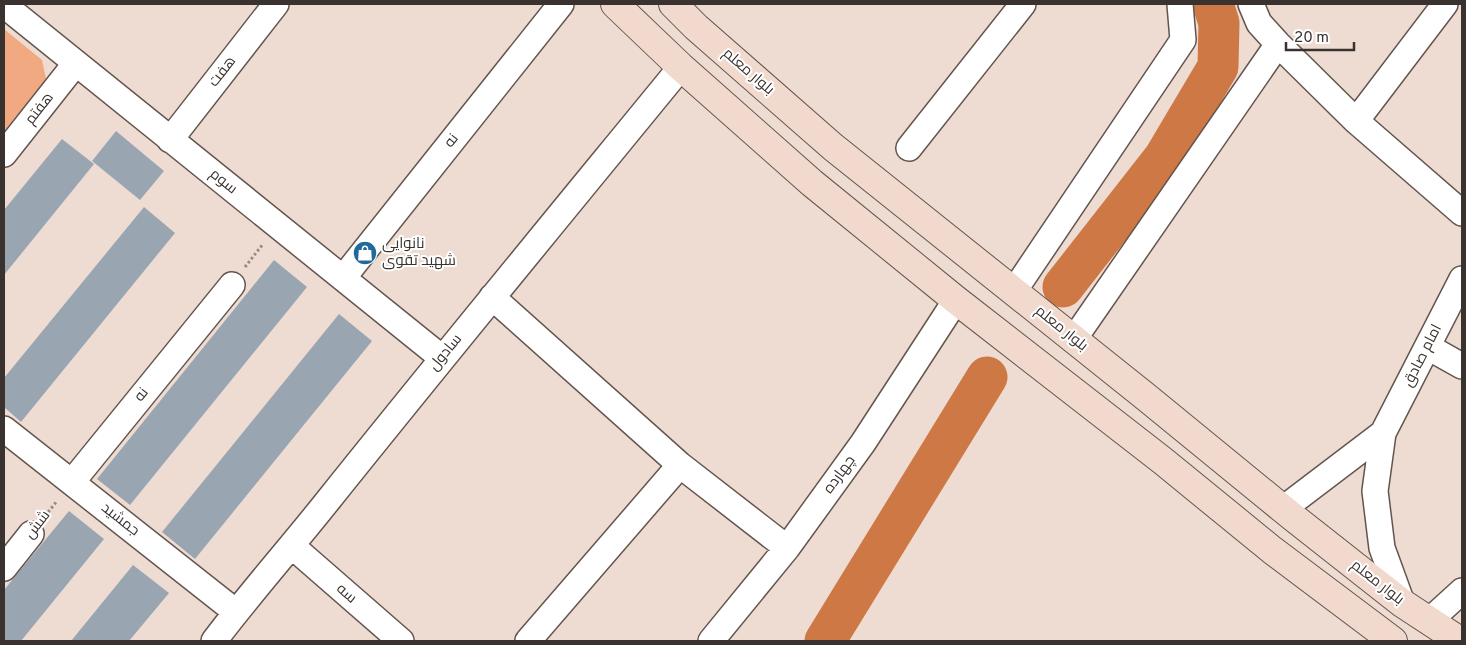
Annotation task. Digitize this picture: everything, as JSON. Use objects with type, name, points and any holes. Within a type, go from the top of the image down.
[{"type":"street","name":"هفت","points":[[170,140],[276,4]]},
{"type":"street","name":"نه","points":[[343,278],[561,4]]},
{"type":"street","points":[[615,4],[681,68],[812,183],[956,300],[1163,461],[1272,550],[1393,641]]},
{"type":"street","name":"بلوار معلم","points":[[673,4],[696,27],[833,147],[1402,603],[1460,641]]},
{"type":"street","points":[[909,148],[1023,4]]},
{"type":"street","points":[[1014,291],[1183,40],[1180,4]]},
{"type":"street","points":[[1251,4],[1259,24],[1278,44],[1356,121],[1462,214]]},
{"type":"street","points":[[1356,121],[1445,4]]},
{"type":"street","name":"سوم","points":[[4,5],[442,358]]},
{"type":"street","points":[[1074,339],[1278,44]]},
{"type":"street","name":"هفتم","points":[[4,154],[76,63]]},
{"type":"street","name":"سادول","points":[[214,641],[442,358],[681,68]]},
{"type":"street","name":"امام صادق","points":[[1383,433],[1462,279]]},
{"type":"street","name":"نه","points":[[72,482],[232,285]]},
{"type":"street","points":[[492,297],[680,465],[787,548]]},
{"type":"street","name":"چهارده","points":[[711,641],[787,548],[863,443],[956,300]]},
{"type":"street","points":[[1428,346],[1462,366]]},
{"type":"street","name":"جمشید","points":[[4,428],[236,612]]},
{"type":"street","points":[[1283,509],[1383,433]]},
{"type":"street","points":[[1383,433],[1375,491],[1382,548],[1402,603]]},
{"type":"street","points":[[528,641],[680,465]]},
{"type":"street","name":"شش","points":[[4,568],[31,534]]},
{"type":"street","name":"سه","points":[[292,546],[401,641]]},
{"type":"street","points":[[1429,621],[1462,591]]},
{"type":"path","points":[[232,285],[277,226]]},
{"type":"path","name":"شش","points":[[31,534],[72,482]]},
{"type":"shaded area","points":[[4,29],[42,60],[46,79],[4,131]]},
{"type":"building","points":[[116,131],[164,171],[140,200],[92,161]]},
{"type":"building","points":[[62,139],[94,164],[4,275],[4,210]]},
{"type":"building","points":[[144,207],[175,233],[21,422],[4,407],[4,378]]},
{"type":"building","points":[[274,260],[307,287],[130,505],[97,479]]},
{"type":"building","points":[[339,314],[372,341],[195,559],[162,532]]},
{"type":"building","points":[[69,511],[104,539],[21,641],[4,641],[4,590]]},
{"type":"building","points":[[133,565],[169,593],[129,641],[71,641]]},
{"type":"waterway","points":[[1063,287],[1164,158],[1218,67],[1219,23],[1213,4]]},
{"type":"waterway","points":[[825,641],[987,377]]},
{"type":"place","name":"نانوایی شهید تقوی","points":[[365,253]]}]
